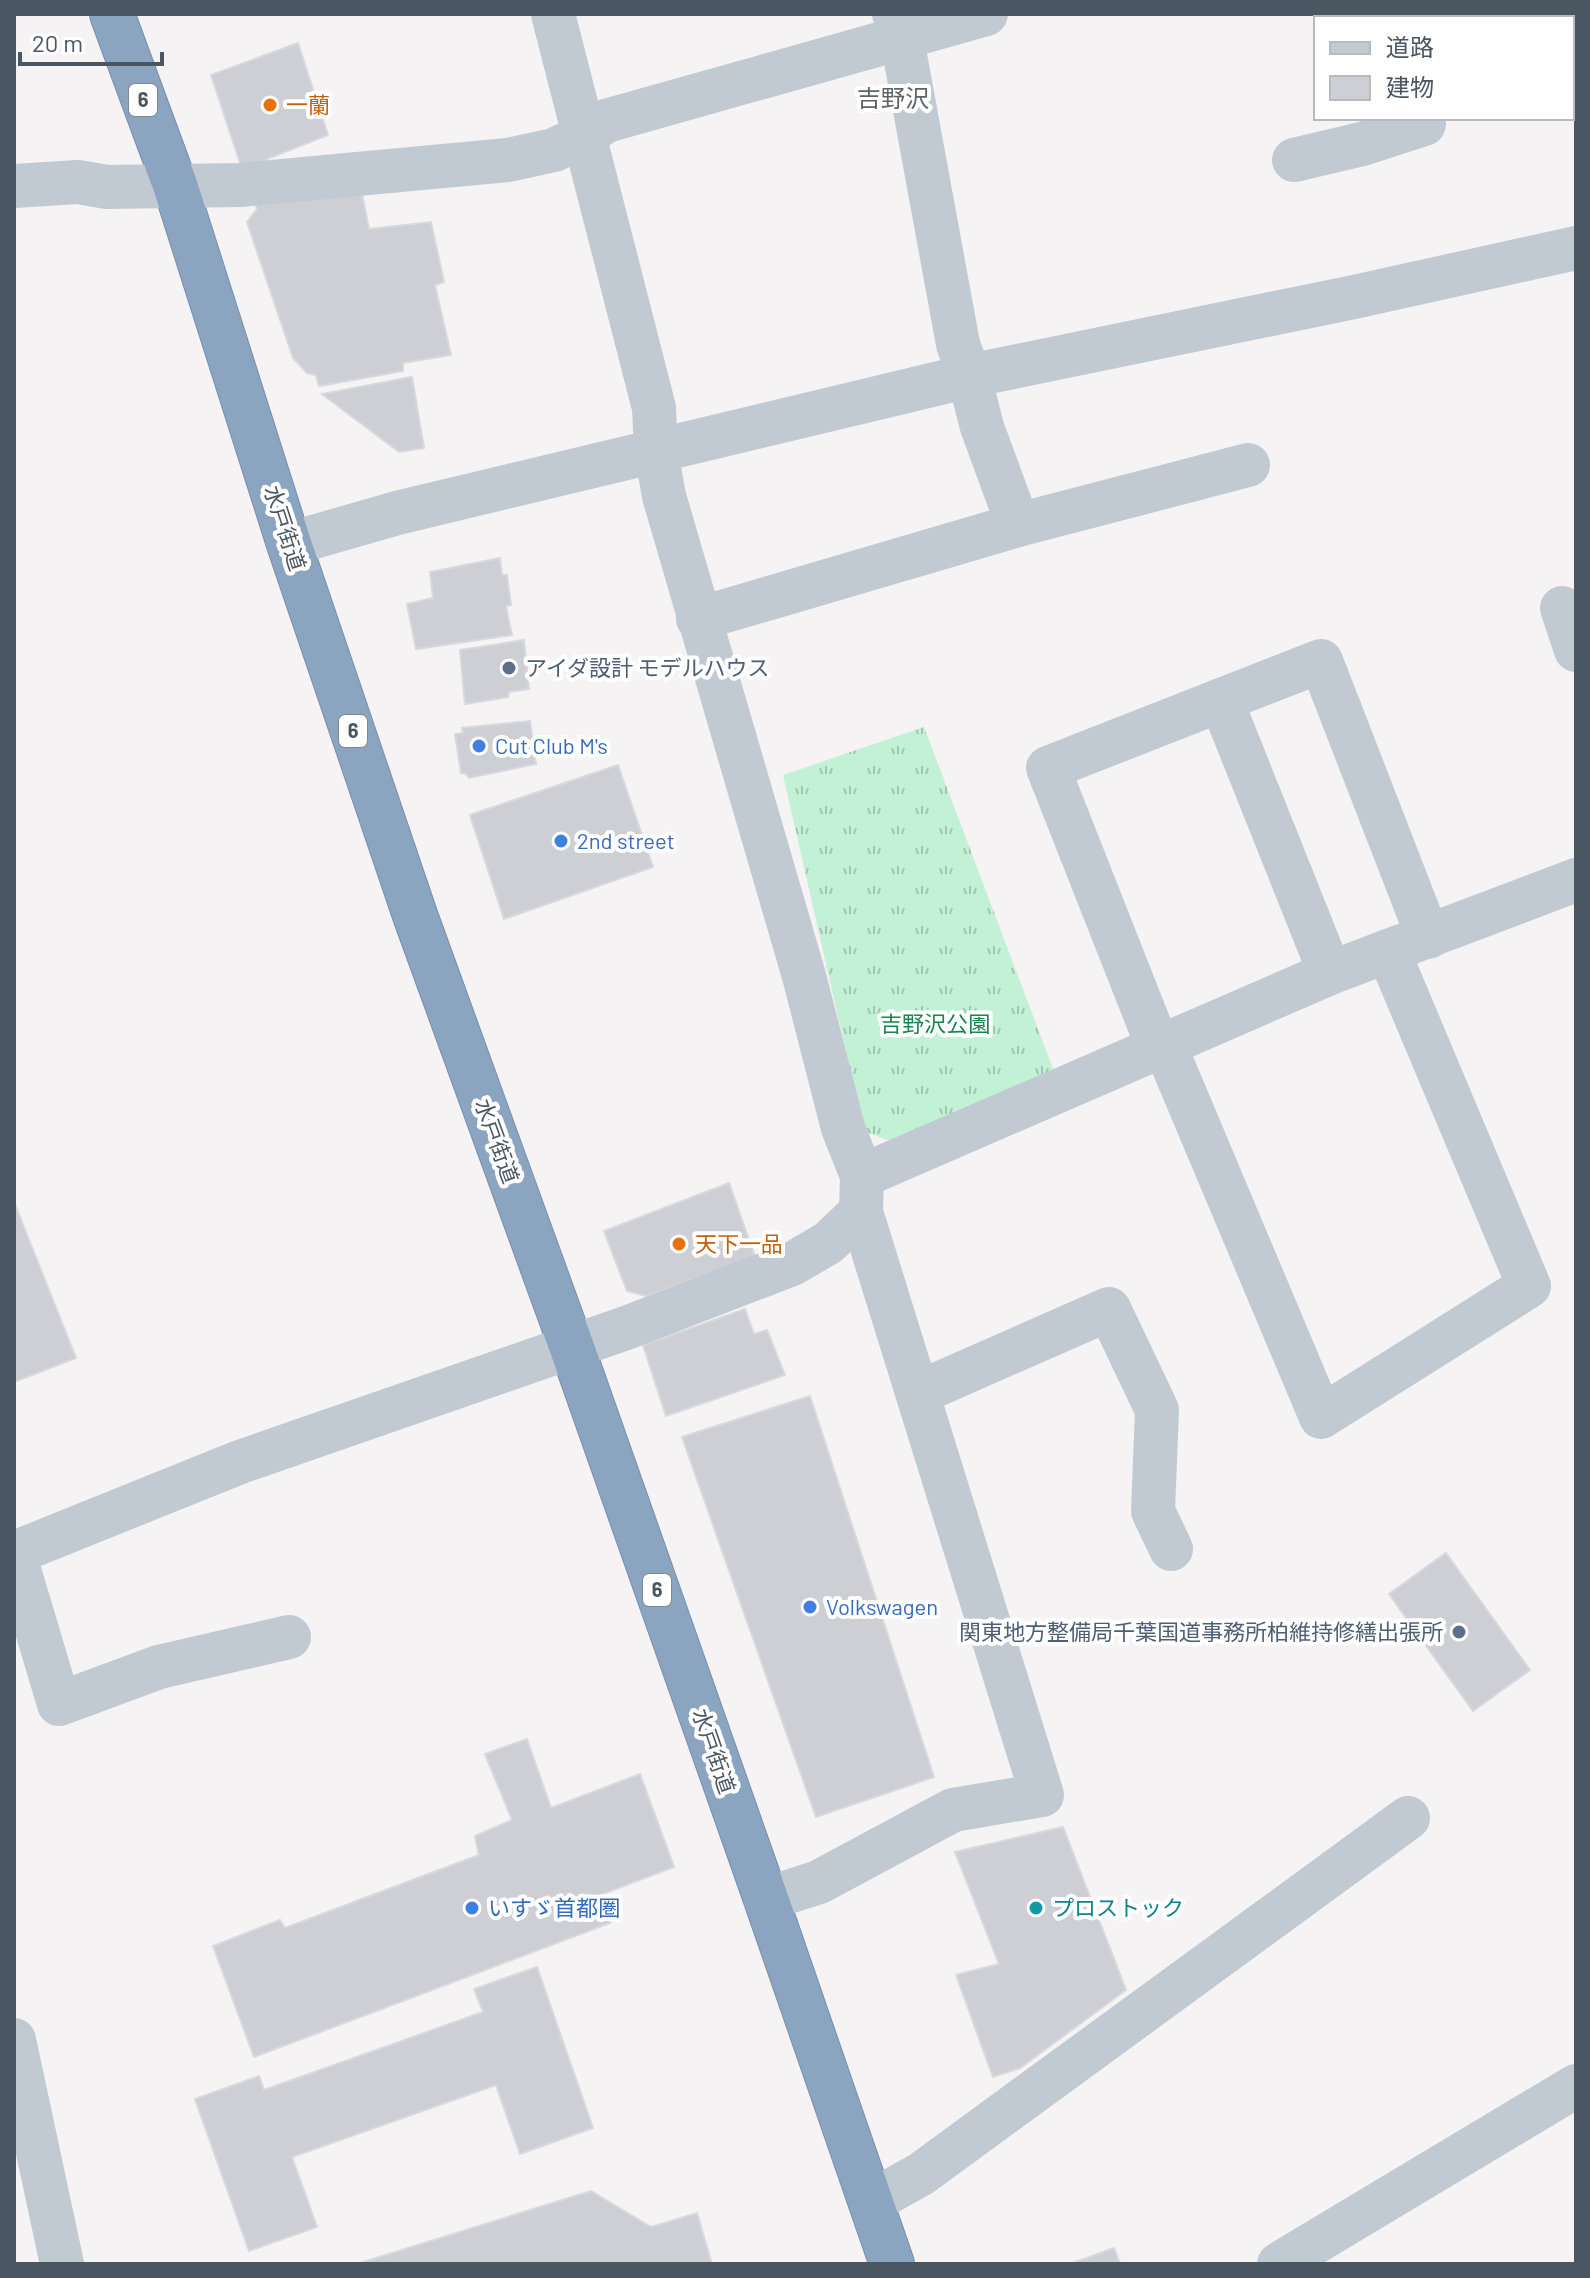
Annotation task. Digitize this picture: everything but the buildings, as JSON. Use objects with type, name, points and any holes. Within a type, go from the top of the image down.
[{"type":"highway","name":"水戸街道","points":[[112,14],[175,185],[289,544],[416,918],[572,1348],[892,2264]]},
{"type":"street","points":[[553,14],[654,408],[656,451],[664,496],[804,976],[843,1128],[918,1393],[1042,1795],[953,1810],[819,1882],[766,1899]]},
{"type":"street","points":[[14,186],[78,182],[107,187],[240,185],[508,160],[554,150],[606,121],[898,27],[986,14]]},
{"type":"street","points":[[898,27],[958,344],[982,427],[1018,525]]},
{"type":"street","points":[[1294,160],[1362,144],[1424,124],[1423,120]]},
{"type":"street","points":[[289,544],[397,513],[969,376],[1576,248]]},
{"type":"street","points":[[698,619],[1018,525],[1248,465]]},
{"type":"street","points":[[1562,608],[1576,650]]},
{"type":"street","points":[[1321,661],[1408,944],[1529,1286],[1321,1417],[1161,1046],[1048,768],[1321,661]]},
{"type":"street","points":[[1221,700],[1330,973]]},
{"type":"street","points":[[289,1637],[159,1667],[59,1704],[14,1553],[240,1462],[572,1348],[792,1264],[828,1243],[862,1194],[1161,1046],[1330,973],[1576,880]]},
{"type":"street","points":[[918,1393],[1109,1309],[1157,1410],[1153,1511],[1171,1549]]},
{"type":"street","points":[[871,2202],[921,2174],[1408,1818]]},
{"type":"street","points":[[14,2040],[62,2264]]},
{"type":"street","points":[[1294,2255],[1576,2086]]},
{"type":"green space","name":"吉野沢公園","points":[[924,727],[1055,1074],[900,1145],[864,1131],[783,775]]},
{"type":"place","name":"一蘭","points":[[270,105]]},
{"type":"place","name":"アイダ設計 モデルハウス","points":[[509,668]]},
{"type":"place","name":"Cut Club M's","points":[[479,746]]},
{"type":"place","name":"2nd street","points":[[561,841]]},
{"type":"place","name":"天下一品","points":[[679,1244]]},
{"type":"place","name":"Volkswagen","points":[[810,1607]]},
{"type":"place","name":"関東地方整備局千葉国道事務所柏維持修繕出張所","points":[[1459,1632]]},
{"type":"place","name":"いすゞ首都圏","points":[[472,1908]]},
{"type":"place","name":"プロストック","points":[[1036,1908]]},
{"type":"district","name":"吉野沢","points":[[893,99]]}]
